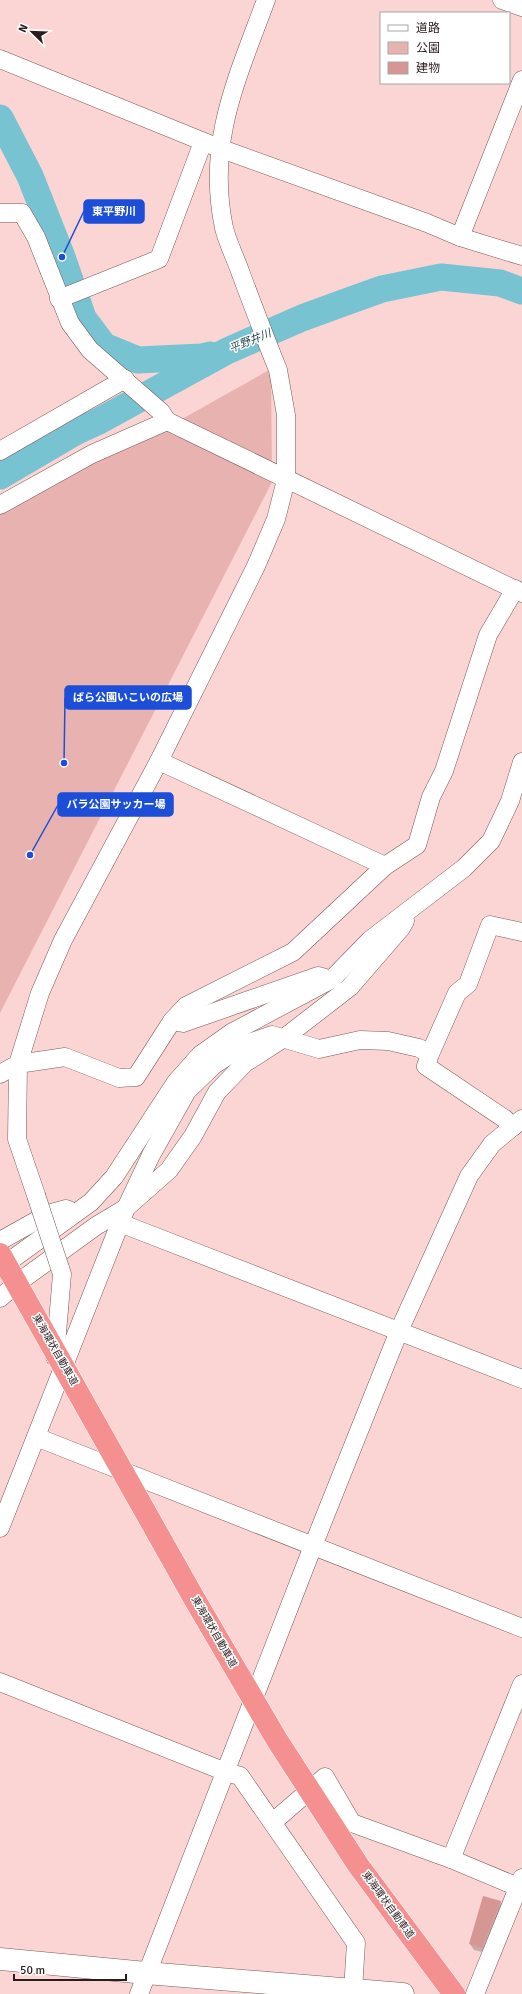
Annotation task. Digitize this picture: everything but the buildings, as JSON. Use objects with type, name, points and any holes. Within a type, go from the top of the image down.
[{"type":"highway","name":"東海環状自動車道","points":[[0,1254],[195,1600],[277,1740],[358,1865],[454,1994]]},
{"type":"street","points":[[64,297],[159,259],[211,145],[224,121],[234,88],[266,0]]},
{"type":"street","points":[[502,0],[522,7]]},
{"type":"street","points":[[0,59],[211,145],[428,223],[460,237],[522,256]]},
{"type":"street","points":[[460,237],[522,80]]},
{"type":"street","points":[[51,1398],[62,1274],[17,1139],[18,1064],[40,993],[64,940],[159,761],[256,566],[276,519],[286,480],[286,415],[278,370],[225,230],[211,145]]},
{"type":"street","points":[[0,213],[22,213],[36,237],[64,297],[70,323],[90,350],[127,381],[164,417],[286,480],[518,591],[488,635],[444,771],[431,797],[417,845],[385,866],[293,952],[186,1006],[172,1021],[136,1077],[119,1078],[65,1057],[18,1064],[0,1074]]},
{"type":"street","points":[[0,451],[127,381]]},
{"type":"street","points":[[0,505],[92,454],[164,417]]},
{"type":"street","points":[[159,761],[385,866]]},
{"type":"street","points":[[0,1528],[123,1216],[182,1087],[200,1055],[231,1033],[332,979],[370,940],[464,868],[491,841],[510,801],[522,762]]},
{"type":"street","points":[[0,1298],[16,1284],[90,1231],[123,1216],[169,1170],[193,1136],[217,1092],[245,1064],[284,1038],[350,987],[401,928],[411,910]]},
{"type":"street","points":[[517,1123],[505,1119],[426,1066],[457,993],[468,984],[490,925],[522,932]]},
{"type":"street","points":[[172,1021],[183,1023],[318,976],[332,979]]},
{"type":"street","points":[[0,1268],[91,1202],[114,1177],[182,1087],[246,1044],[272,1035],[319,1049],[360,1040],[388,1041],[419,1048],[430,1054]]},
{"type":"street","points":[[139,1994],[313,1546],[399,1330],[469,1176],[492,1144],[517,1123]]},
{"type":"street","points":[[0,1241],[48,1214],[66,1210],[75,1213]]},
{"type":"street","points":[[123,1216],[522,1379]]},
{"type":"street","points":[[36,1437],[522,1628]]},
{"type":"street","points":[[0,1682],[226,1772],[240,1776],[356,1943],[353,1990]]},
{"type":"street","points":[[451,1859],[522,1684]]},
{"type":"street","points":[[273,1822],[325,1777],[352,1823],[520,1883],[475,1994]]},
{"type":"street","points":[[0,1959],[146,1973],[403,1994]]},
{"type":"green space","points":[[271,369],[272,482],[0,1013],[0,514],[54,475],[173,424]]},
{"type":"waterway","points":[[0,118],[30,176],[62,257],[83,318],[104,346],[138,360],[202,357],[210,355]]},
{"type":"waterway","name":"平野井川","points":[[0,476],[75,432],[99,421],[227,351],[302,318],[382,289],[441,277],[500,283],[522,291]]},
{"type":"place","name":"東平野川","points":[[62,257]]},
{"type":"place","name":"ばら公園いこいの広場","points":[[64,763]]},
{"type":"place","name":"バラ公園サッカー場","points":[[30,855]]}]
